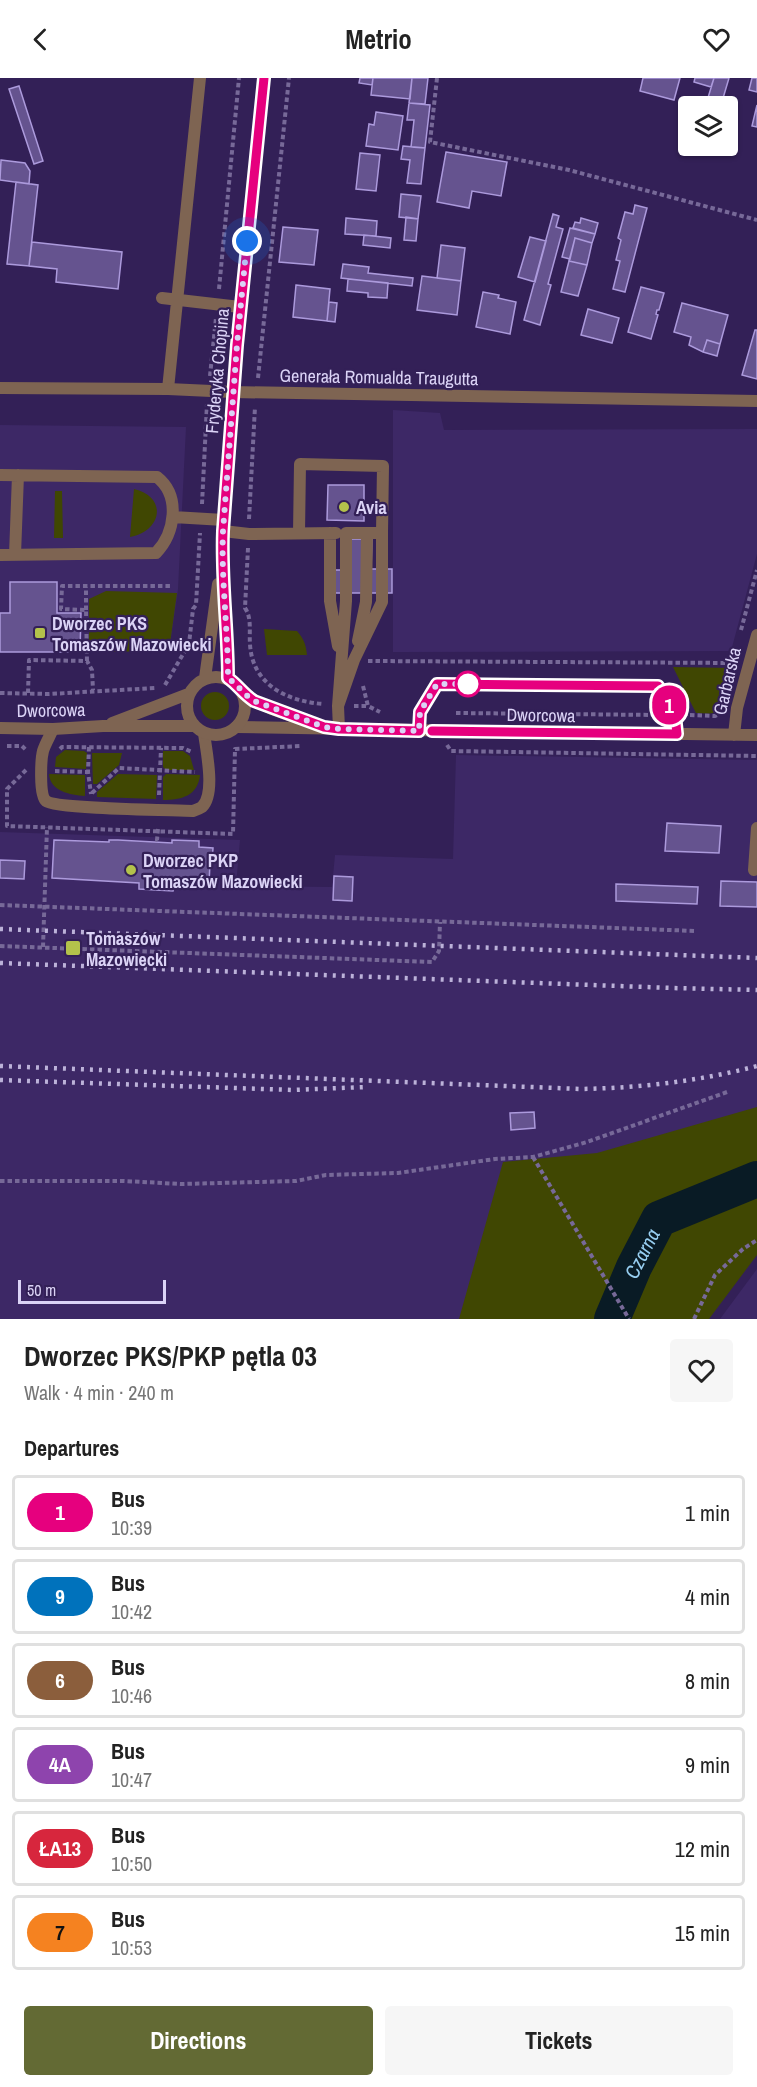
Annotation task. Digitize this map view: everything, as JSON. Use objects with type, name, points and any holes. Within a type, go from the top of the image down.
[{"type":"street","points":[[168,389],[200,78]]},
{"type":"street","name":"Fryderyka Chopina","points":[[205,678],[222,560],[240,307],[264,78]]},
{"type":"street","points":[[162,298],[240,307]]},
{"type":"street","name":"Generała Romualda Traugutta","points":[[0,388],[168,389],[757,401]]},
{"type":"street","points":[[299,533],[300,464],[383,466],[381,602],[359,664],[338,706]]},
{"type":"street","points":[[0,475],[157,477],[168,490],[173,502],[173,517],[167,536],[156,553],[0,555]]},
{"type":"street","points":[[15,555],[18,475]]},
{"type":"street","points":[[173,517],[224,526],[249,534],[382,533]]},
{"type":"street","points":[[330,533],[330,601],[341,659]]},
{"type":"street","points":[[339,729],[338,706],[346,601],[346,533]]},
{"type":"street","points":[[359,664],[366,602],[367,533]]},
{"type":"street","name":"Fryderyka Chopina","points":[[222,560],[228,678]]},
{"type":"street","name":"Garbarska","points":[[734,735],[737,708],[757,636]]},
{"type":"street","points":[[53,729],[43,751],[41,794],[45,800],[54,804],[91,807],[193,811],[202,806],[207,797],[209,772],[199,729],[188,716],[186,705],[195,684],[205,678],[216,676],[228,678],[237,685],[243,695],[245,706],[243,717],[236,727],[226,733],[215,735],[199,729]]},
{"type":"street","points":[[419,731],[420,712],[437,684],[658,686],[675,715],[677,734]]},
{"type":"street","name":"Dworcowa","points":[[103,726],[189,694]]},
{"type":"street","name":"Dworcowa","points":[[243,695],[272,709],[324,727]]},
{"type":"street","name":"Dworcowa","points":[[0,728],[53,729],[103,726],[199,729]]},
{"type":"street","name":"Dworcowa","points":[[236,727],[757,735]]},
{"type":"street","points":[[754,870],[757,828]]},
{"type":"path","points":[[210,376],[239,78]]},
{"type":"path","points":[[258,377],[289,78]]},
{"type":"path","points":[[437,78],[430,142],[569,170],[757,220]]},
{"type":"path","points":[[255,406],[245,608],[249,613],[251,658],[256,671],[262,680],[277,690],[308,703],[368,706],[377,712]]},
{"type":"path","points":[[86,610],[61,609],[62,586],[171,586]]},
{"type":"path","points":[[86,586],[87,661],[92,670],[93,691]]},
{"type":"path","points":[[0,693],[49,694],[157,688],[166,685],[189,644],[193,609],[196,605]]},
{"type":"path","points":[[28,693],[29,660],[87,661]]},
{"type":"path","points":[[359,664],[365,661],[732,662],[748,666]]},
{"type":"path","points":[[362,681],[368,706]]},
{"type":"path","points":[[439,744],[446,744],[451,751],[757,756]]},
{"type":"path","points":[[249,748],[307,746]]},
{"type":"path","points":[[56,751],[62,747],[183,748],[192,752],[195,757]]},
{"type":"path","points":[[89,747],[88,772],[91,807],[89,829]]},
{"type":"path","points":[[91,794],[119,768],[199,772],[198,762]]},
{"type":"path","points":[[52,764],[52,771]]},
{"type":"path","points":[[209,772],[235,772]]},
{"type":"path","points":[[44,947],[47,827]]},
{"type":"path","points":[[0,905],[696,931]]},
{"type":"path","points":[[0,946],[432,962],[439,951],[440,922]]},
{"type":"path","points":[[0,1181],[181,1184],[296,1181],[326,1175],[398,1173],[533,1157],[587,1142],[727,1092]]},
{"type":"path","points":[[533,1157],[628,1319]]},
{"type":"path","points":[[694,1319],[715,1275],[743,1249],[757,1240]]},
{"type":"shaded area","points":[[393,410],[440,413],[444,430],[757,429],[757,554],[731,651],[393,652]]},
{"type":"shaded area","points":[[0,425],[186,427],[178,589],[169,651],[0,652]]},
{"type":"shaded area","points":[[456,755],[757,760],[757,1163],[618,1319],[0,1319],[0,832],[240,840],[236,886],[332,887],[335,855],[453,859]]},
{"type":"shaded area","points":[[757,1269],[757,1319],[720,1319]]},
{"type":"green space","points":[[134,489],[145,493],[152,499],[157,514],[149,528],[141,534],[130,537]]},
{"type":"green space","points":[[55,491],[62,491],[63,538],[54,538]]},
{"type":"green space","points":[[106,591],[177,593],[169,651],[89,652],[89,599]]},
{"type":"green space","points":[[264,629],[297,631],[304,642],[307,655],[267,655]]},
{"type":"green space","points":[[673,667],[733,668],[720,710],[696,713]]},
{"type":"green space","points":[[215,692],[225,696],[229,706],[225,716],[215,720],[205,716],[201,706],[205,696]]},
{"type":"green space","points":[[65,750],[87,753],[86,769],[55,767],[56,757]]},
{"type":"green space","points":[[163,751],[183,751],[190,756],[194,770],[166,770],[163,767]]},
{"type":"green space","points":[[92,753],[122,753],[119,765],[97,784],[93,784]]},
{"type":"green space","points":[[49,774],[85,775],[85,796],[73,795],[57,788],[50,780]]},
{"type":"green space","points":[[118,774],[157,775],[156,799],[97,797],[97,792]]},
{"type":"green space","points":[[166,774],[200,775],[196,788],[188,795],[163,800],[163,777]]},
{"type":"green space","points":[[757,1107],[757,1255],[709,1319],[459,1319],[503,1162],[597,1153]]},
{"type":"building","points":[[360,78],[373,78],[372,85],[359,83]]},
{"type":"building","points":[[373,78],[412,78],[410,99],[371,95]]},
{"type":"building","points":[[412,78],[428,78],[425,104],[409,103]]},
{"type":"building","points":[[643,78],[680,78],[674,100],[640,91]]},
{"type":"building","points":[[695,78],[714,78],[711,87],[694,82]]},
{"type":"building","points":[[714,78],[729,78],[724,96],[709,96]]},
{"type":"building","points":[[752,78],[757,78],[757,92],[749,90]]},
{"type":"building","points":[[19,86],[43,161],[34,164],[9,89]]},
{"type":"building","points":[[409,103],[430,105],[425,148],[411,147],[414,120],[407,120]]},
{"type":"building","points":[[757,105],[757,127],[752,126]]},
{"type":"building","points":[[376,112],[403,116],[398,150],[366,146],[369,124],[374,125]]},
{"type":"building","points":[[403,146],[425,148],[421,184],[407,183],[410,160],[401,159]]},
{"type":"building","points":[[446,152],[507,162],[501,196],[472,191],[469,208],[437,202]]},
{"type":"building","points":[[360,153],[380,155],[376,191],[356,189]]},
{"type":"building","points":[[1,160],[25,163],[30,171],[29,184],[0,180]]},
{"type":"building","points":[[16,182],[38,185],[29,266],[7,264]]},
{"type":"building","points":[[401,194],[421,196],[418,219],[399,217]]},
{"type":"building","points":[[635,205],[647,208],[625,292],[613,289],[620,261],[616,260],[621,240],[618,238],[625,212],[633,214]]},
{"type":"building","points":[[553,214],[559,216],[556,227],[563,229],[540,325],[524,320]]},
{"type":"building","points":[[406,217],[418,219],[416,241],[404,240]]},
{"type":"building","points":[[346,218],[377,221],[376,236],[345,234]]},
{"type":"building","points":[[581,218],[598,223],[595,234],[573,228],[575,222],[580,223]]},
{"type":"building","points":[[283,227],[318,230],[314,265],[279,262]]},
{"type":"building","points":[[570,228],[595,234],[592,243],[575,238],[570,259],[562,257]]},
{"type":"building","points":[[364,235],[391,238],[390,248],[363,245]]},
{"type":"building","points":[[530,237],[546,241],[535,282],[518,277]]},
{"type":"building","points":[[575,238],[592,243],[587,265],[569,261]]},
{"type":"building","points":[[32,242],[122,252],[118,289],[56,282],[57,269],[29,266]]},
{"type":"building","points":[[441,245],[465,248],[461,281],[437,278]]},
{"type":"building","points":[[569,261],[587,265],[578,296],[561,292]]},
{"type":"building","points":[[343,264],[369,267],[368,273],[413,278],[412,286],[341,278]]},
{"type":"building","points":[[422,276],[461,281],[457,315],[417,310]]},
{"type":"building","points":[[348,279],[388,283],[387,298],[368,297],[368,293],[347,291]]},
{"type":"building","points":[[296,285],[330,289],[327,321],[293,317]]},
{"type":"building","points":[[641,287],[664,293],[659,310],[657,310],[658,315],[651,339],[628,332]]},
{"type":"building","points":[[483,292],[516,302],[510,334],[476,327]]},
{"type":"building","points":[[329,302],[337,303],[335,322],[327,321]]},
{"type":"building","points":[[682,303],[728,315],[720,344],[707,340],[703,352],[689,345],[691,337],[674,332]]},
{"type":"building","points":[[588,309],[619,318],[612,343],[581,335]]},
{"type":"building","points":[[755,330],[757,330],[757,379],[742,375]]},
{"type":"building","points":[[707,340],[720,344],[717,356],[703,352]]},
{"type":"building","points":[[328,485],[364,485],[364,521],[327,520]]},
{"type":"building","points":[[349,539],[372,539],[371,569],[392,569],[392,593],[326,593],[326,570],[349,570]]},
{"type":"building","name":"Dworzec PKS Tomaszów Mazowiecki","points":[[10,582],[57,582],[57,613],[81,613],[80,652],[0,652],[0,613],[10,613]]},
{"type":"building","points":[[667,823],[721,826],[719,853],[665,851]]},
{"type":"building","name":"Dworzec PKP Tomaszów Mazowiecki","points":[[54,840],[172,843],[172,840],[199,841],[199,847],[213,848],[209,885],[174,884],[173,891],[139,889],[139,883],[52,878]]},
{"type":"building","points":[[0,860],[25,861],[24,879],[0,878]]},
{"type":"building","points":[[334,876],[353,877],[352,901],[333,900]]},
{"type":"building","points":[[721,881],[757,882],[757,907],[720,906]]},
{"type":"building","points":[[616,884],[698,887],[697,904],[616,901]]},
{"type":"building","points":[[534,1112],[535,1128],[511,1130],[510,1113]]},
{"type":"waterway","name":"Czarna","points":[[612,1319],[634,1267],[659,1219],[757,1179]]},
{"type":"railway","points":[[0,929],[757,958]]},
{"type":"railway","points":[[0,963],[757,990]]},
{"type":"railway","points":[[0,1066],[581,1089],[670,1083],[757,1066]]},
{"type":"railway","points":[[0,1080],[293,1090],[366,1087]]},
{"type":"bus line","name":"1","points":[[264,78],[237,345],[223,531],[222,560],[228,678],[237,685],[243,695],[254,701],[324,727],[419,731],[420,712],[437,684],[658,686],[675,715],[677,734],[432,731]]},
{"type":"place","name":"Avia","points":[[344,507]]},
{"type":"place","name":"Dworzec PKS Tomaszów Mazowiecki","points":[[40,633]]},
{"type":"place","name":"Dworzec PKP Tomaszów Mazowiecki","points":[[131,870]]},
{"type":"place","name":"Tomaszów Mazowiecki","points":[[73,948]]},
{"type":"route","points":[[247,241],[223,531],[222,560],[228,678],[237,685],[243,695],[254,701],[324,727],[339,729],[419,731],[420,712],[437,684],[468,684]]}]
